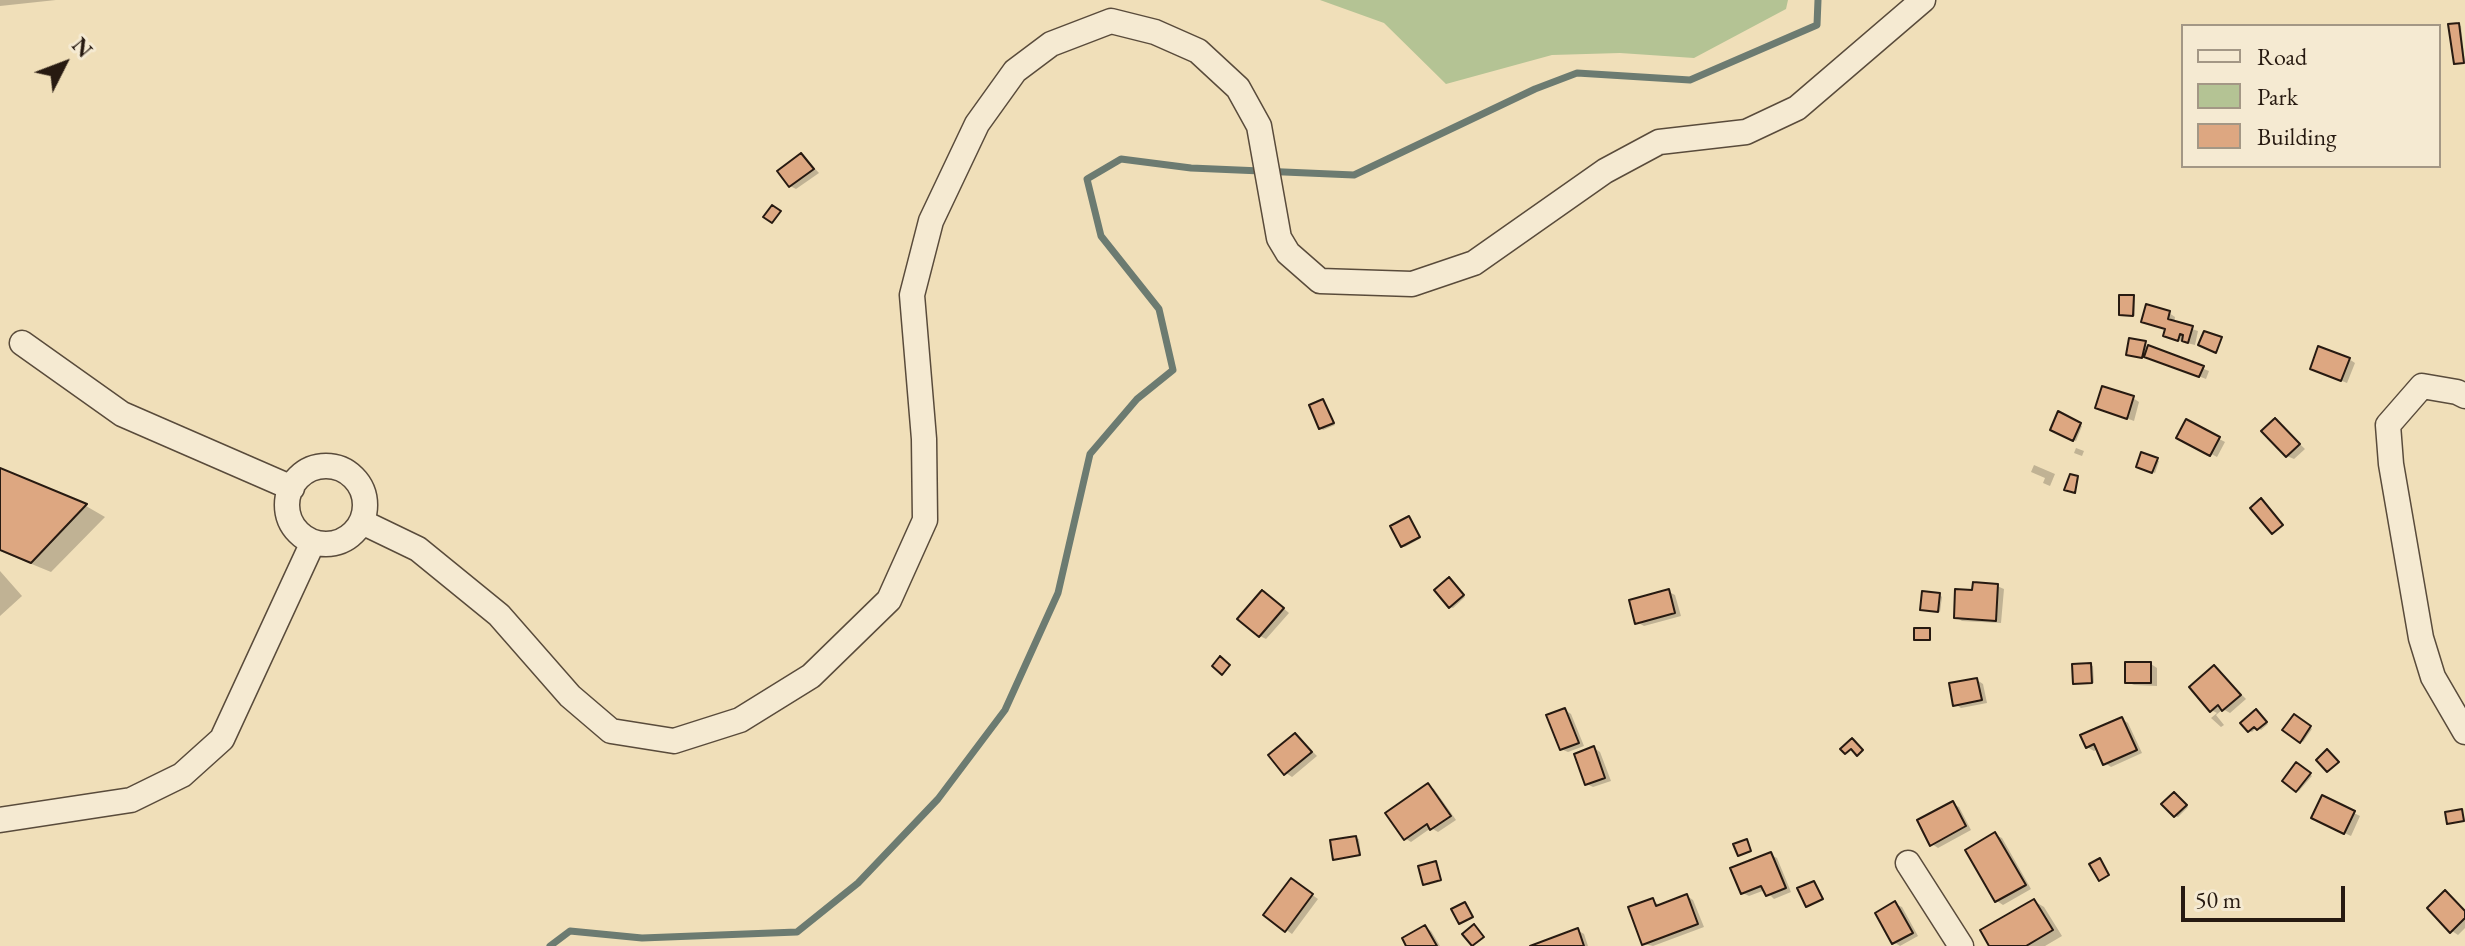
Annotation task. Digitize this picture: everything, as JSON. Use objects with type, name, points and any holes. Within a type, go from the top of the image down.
[{"type":"street","points":[[362,522],[418,549],[499,615],[570,696],[611,731],[674,741],[740,720],[811,676],[889,600],[925,520],[924,439],[912,295],[931,221],[977,124],[1015,71],[1051,44],[1111,21],[1155,32],[1198,51],[1238,88],[1259,126],[1279,238],[1288,253],[1320,281],[1412,284],[1474,263],[1605,171],[1659,142],[1746,132],[1797,108],[1923,0]]},
{"type":"street","points":[[22,343],[122,414],[292,488]]},
{"type":"street","points":[[2465,396],[2422,386],[2388,425],[2391,464],[2421,638],[2433,677],[2465,732]]},
{"type":"street","points":[[314,468],[339,468],[359,484],[366,509],[362,522],[345,540],[332,544],[313,542],[297,531],[290,520],[287,508],[292,488],[302,474],[314,468]]},
{"type":"street","points":[[0,820],[131,800],[182,775],[222,739],[313,542]]},
{"type":"street","points":[[1908,863],[1961,946]]},
{"type":"green space","points":[[1320,0],[1788,0],[1786,9],[1694,58],[1620,53],[1552,55],[1446,84],[1384,23]]},
{"type":"building","points":[[2459,23],[2464,63],[2454,64],[2448,24]]},
{"type":"building","points":[[801,153],[814,169],[789,187],[777,171]]},
{"type":"building","points":[[772,205],[781,211],[772,223],[763,217]]},
{"type":"building","points":[[2119,295],[2134,295],[2133,316],[2119,315]]},
{"type":"building","points":[[2146,304],[2170,311],[2168,319],[2193,326],[2188,343],[2182,341],[2183,335],[2180,334],[2178,341],[2163,336],[2165,329],[2141,322]]},
{"type":"building","points":[[2204,331],[2222,337],[2216,353],[2198,345]]},
{"type":"building","points":[[2129,338],[2146,341],[2142,358],[2126,355]]},
{"type":"building","points":[[2148,345],[2204,366],[2199,377],[2144,357]]},
{"type":"building","points":[[2318,346],[2350,358],[2341,381],[2310,369]]},
{"type":"building","points":[[2102,386],[2134,396],[2127,419],[2095,408]]},
{"type":"building","points":[[1323,399],[1334,423],[1319,429],[1309,405]]},
{"type":"building","points":[[2058,411],[2081,423],[2073,441],[2050,430]]},
{"type":"building","points":[[2275,418],[2300,444],[2286,457],[2261,431]]},
{"type":"building","points":[[2186,419],[2220,437],[2210,456],[2176,438]]},
{"type":"building","points":[[2141,452],[2158,458],[2152,473],[2136,467]]},
{"type":"building","points":[[0,468],[87,504],[31,563],[0,550]]},
{"type":"building","points":[[2070,474],[2078,476],[2075,493],[2064,490]]},
{"type":"building","points":[[2261,498],[2283,525],[2272,534],[2250,508]]},
{"type":"building","points":[[1409,516],[1420,537],[1401,547],[1390,526]]},
{"type":"building","points":[[1449,577],[1464,595],[1449,608],[1434,590]]},
{"type":"building","points":[[1973,582],[1998,584],[1996,621],[1954,618],[1955,589],[1972,590]]},
{"type":"building","points":[[1669,589],[1675,613],[1635,624],[1629,600]]},
{"type":"building","points":[[1262,590],[1284,608],[1259,637],[1237,619]]},
{"type":"building","points":[[1922,591],[1940,593],[1938,612],[1920,610]]},
{"type":"building","points":[[1914,628],[1930,628],[1930,640],[1914,640]]},
{"type":"building","points":[[1220,656],[1230,665],[1222,675],[1212,666]]},
{"type":"building","points":[[2125,662],[2151,662],[2151,683],[2125,683]]},
{"type":"building","points":[[2091,663],[2092,683],[2073,684],[2072,664]]},
{"type":"building","points":[[2214,665],[2241,695],[2222,711],[2218,705],[2210,712],[2189,687]]},
{"type":"building","points":[[1977,678],[1982,700],[1953,706],[1949,683]]},
{"type":"building","points":[[1565,708],[1579,743],[1560,750],[1546,715]]},
{"type":"building","points":[[2256,709],[2267,722],[2257,730],[2254,727],[2248,732],[2240,723]]},
{"type":"building","points":[[2294,714],[2311,726],[2300,743],[2282,730]]},
{"type":"building","points":[[2122,717],[2137,750],[2103,765],[2094,744],[2086,748],[2080,735]]},
{"type":"building","points":[[1295,733],[1312,752],[1284,775],[1268,755]]},
{"type":"building","points":[[1852,738],[1863,750],[1857,756],[1851,749],[1845,754],[1840,749]]},
{"type":"building","points":[[1594,746],[1605,778],[1585,785],[1574,754]]},
{"type":"building","points":[[2327,749],[2339,762],[2327,772],[2316,760]]},
{"type":"building","points":[[2296,762],[2311,773],[2296,792],[2282,781]]},
{"type":"building","points":[[1428,783],[1451,816],[1430,830],[1427,824],[1404,840],[1385,813]]},
{"type":"building","points":[[2174,792],[2187,805],[2174,817],[2161,804]]},
{"type":"building","points":[[2322,795],[2355,811],[2344,834],[2311,818]]},
{"type":"building","points":[[1953,801],[1966,826],[1930,846],[1917,820]]},
{"type":"building","points":[[2462,809],[2464,821],[2447,824],[2445,812]]},
{"type":"building","points":[[1995,832],[2026,885],[1995,902],[1965,850]]},
{"type":"building","points":[[1356,836],[1360,855],[1333,860],[1330,840]]},
{"type":"building","points":[[1747,839],[1751,851],[1738,856],[1733,844]]},
{"type":"building","points":[[1771,852],[1786,888],[1766,896],[1761,886],[1741,894],[1730,868]]},
{"type":"building","points":[[2100,858],[2109,875],[2099,881],[2089,864]]},
{"type":"building","points":[[1436,861],[1441,880],[1423,885],[1418,866]]},
{"type":"building","points":[[1291,878],[1313,894],[1285,932],[1263,915]]},
{"type":"building","points":[[1814,881],[1823,899],[1806,907],[1797,888]]},
{"type":"building","points":[[2445,890],[2465,911],[2465,918],[2450,933],[2427,908]]},
{"type":"building","points":[[1687,894],[1698,924],[1642,945],[1628,907],[1653,898],[1656,906]]},
{"type":"building","points":[[2034,899],[2053,930],[2026,946],[1989,946],[1980,930]]},
{"type":"building","points":[[1895,901],[1913,933],[1892,944],[1875,913]]},
{"type":"building","points":[[1465,902],[1473,917],[1459,924],[1451,909]]},
{"type":"building","points":[[1474,924],[1484,937],[1472,946],[1462,934]]},
{"type":"building","points":[[1425,925],[1437,946],[1406,946],[1402,938]]},
{"type":"building","points":[[1578,928],[1584,946],[1530,946]]},
{"type":"waterway","points":[[550,946],[570,931],[642,938],[797,932],[858,883],[938,799],[1005,710],[1058,593],[1090,454],[1137,399],[1173,370],[1159,309],[1101,236],[1087,179],[1121,159],[1191,168],[1354,175],[1535,89],[1577,73],[1690,80],[1817,25],[1818,0]]}]
